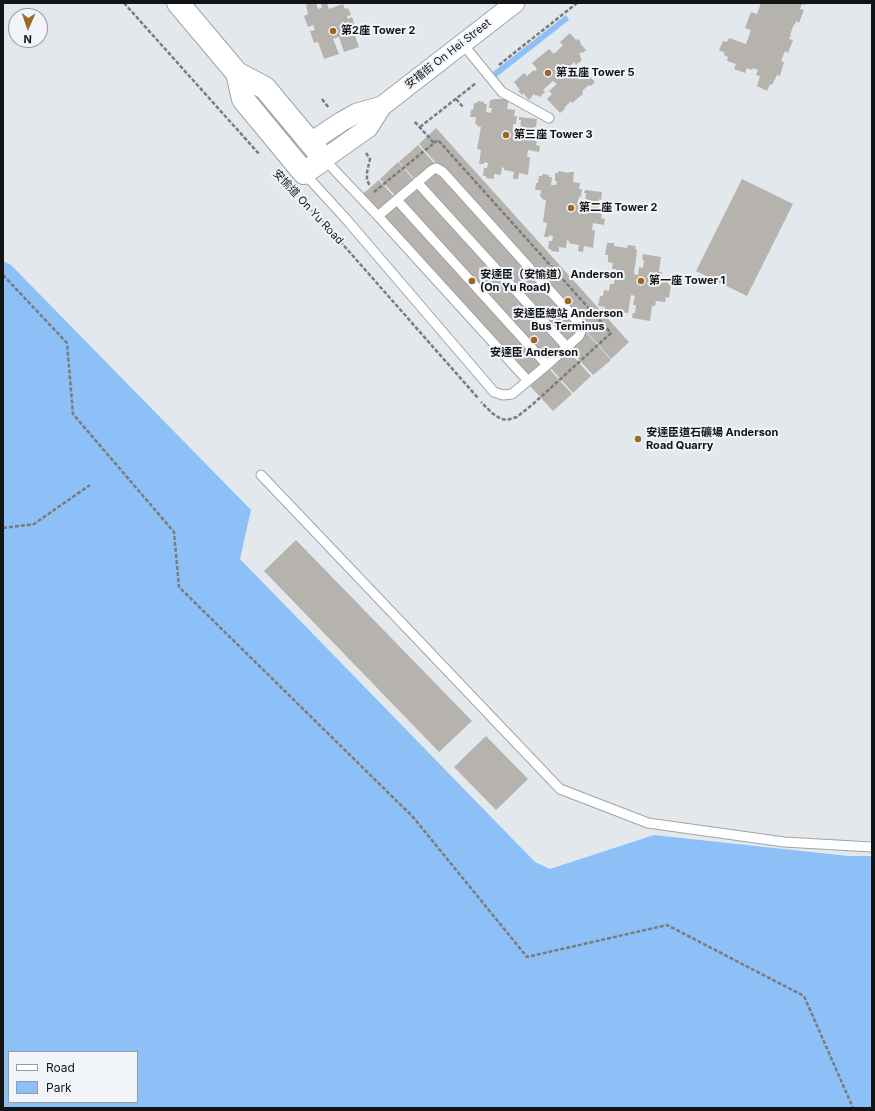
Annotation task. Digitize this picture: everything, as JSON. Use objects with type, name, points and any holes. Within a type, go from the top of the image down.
[{"type":"street","name":"安愉道 On Yu Road","points":[[178,3],[237,73],[265,88],[323,157]]},
{"type":"street","name":"安禧街 On Hei Street","points":[[298,181],[323,157],[341,122],[357,113],[382,106],[515,3]]},
{"type":"street","name":"安愉道 On Yu Road","points":[[237,73],[243,99],[291,156],[298,181]]},
{"type":"street","name":"安愉道 On Yu Road","points":[[291,156],[323,157]]},
{"type":"lane","points":[[462,43],[502,92],[549,118]]},
{"type":"lane","points":[[323,157],[528,382]]},
{"type":"lane","points":[[298,181],[346,219],[494,392],[509,395],[528,382],[580,336],[582,329],[581,325],[443,172],[436,168],[432,170],[378,216]]},
{"type":"lane","points":[[417,182],[567,347]]},
{"type":"lane","points":[[397,200],[547,365]]},
{"type":"lane","points":[[261,475],[560,789],[648,822],[784,842],[872,847]]},
{"type":"path","name":"安愉道 On Yu Road","points":[[124,3],[265,160]]},
{"type":"path","points":[[494,69],[577,3]]},
{"type":"path","points":[[420,127],[481,79]]},
{"type":"path","points":[[456,98],[463,107]]},
{"type":"path","points":[[322,99],[332,111]]},
{"type":"path","points":[[370,158],[366,172],[367,180],[374,193],[434,144],[414,121]]},
{"type":"path","name":"安愉道 On Yu Road","points":[[298,181],[324,223],[445,362],[492,413]]},
{"type":"path","points":[[3,275],[67,343],[73,414],[174,532],[179,587],[413,817],[527,957],[667,925],[804,996],[853,1108]]},
{"type":"path","points":[[3,528],[34,524],[90,484]]},
{"type":"green space","points":[[566,15],[569,20],[495,78],[492,73]]},
{"type":"green space","points":[[3,261],[11,265],[251,510],[240,559],[535,862],[550,869],[654,835],[848,856],[872,856],[872,1108],[3,1108]]},
{"type":"building","name":"第2座 Tower 2","points":[[316,3],[318,9],[322,8],[321,3],[327,3],[329,9],[343,4],[345,9],[348,8],[351,15],[347,16],[348,19],[352,17],[356,29],[353,30],[359,47],[344,52],[339,37],[333,39],[339,54],[324,59],[318,42],[314,43],[310,31],[315,30],[313,25],[308,27],[304,16],[308,14],[306,5]]},
{"type":"building","points":[[761,3],[806,3],[806,5],[802,4],[800,9],[804,10],[799,23],[796,21],[790,35],[789,39],[793,40],[788,53],[785,51],[781,61],[784,62],[780,76],[777,75],[767,91],[757,86],[760,76],[756,75],[758,70],[747,68],[745,73],[734,69],[736,64],[727,61],[728,57],[724,55],[725,53],[719,50],[723,41],[727,42],[729,38],[746,44],[751,30],[745,28],[751,12],[757,14]]},
{"type":"building","name":"第五座 Tower 5","points":[[570,33],[576,40],[578,39],[581,42],[580,43],[586,50],[579,54],[582,60],[576,65],[574,62],[564,72],[567,75],[575,69],[577,72],[582,68],[595,82],[582,91],[583,94],[572,103],[571,101],[560,113],[547,99],[552,94],[549,91],[557,84],[553,81],[543,90],[545,92],[540,97],[534,94],[529,100],[523,93],[522,95],[518,91],[520,90],[514,82],[524,73],[527,76],[534,70],[535,71],[537,69],[532,63],[549,49],[554,54],[563,45],[560,42]]},
{"type":"building","name":"第三座 Tower 3","points":[[509,99],[507,109],[515,110],[514,116],[517,116],[516,124],[513,124],[513,129],[520,130],[521,120],[519,120],[519,117],[537,119],[532,140],[537,141],[536,145],[540,146],[539,152],[528,150],[527,157],[530,157],[528,175],[519,173],[518,179],[513,179],[514,172],[504,170],[502,167],[501,175],[494,174],[494,179],[486,178],[486,176],[483,176],[484,168],[487,168],[488,163],[484,162],[484,164],[479,164],[481,150],[477,149],[481,127],[475,124],[476,117],[470,117],[471,110],[473,110],[474,103],[477,103],[478,101],[487,104],[486,112],[491,113],[492,108],[489,108],[490,100]]},
{"type":"building","points":[[436,128],[629,342],[611,359],[419,144]]},
{"type":"building","points":[[418,145],[611,360],[593,375],[399,162]]},
{"type":"building","points":[[398,162],[591,376],[573,393],[380,179]]},
{"type":"building","name":"第二座 Tower 2","points":[[558,171],[569,173],[574,172],[573,182],[580,183],[579,189],[582,189],[581,197],[579,197],[578,202],[585,203],[585,190],[602,192],[601,200],[599,199],[597,213],[602,214],[601,218],[605,219],[604,225],[593,223],[592,230],[595,230],[593,248],[584,246],[583,252],[578,251],[579,245],[569,243],[567,240],[566,248],[559,247],[559,252],[551,251],[551,249],[548,249],[549,241],[552,241],[553,236],[549,235],[549,237],[544,237],[547,223],[543,222],[546,200],[540,197],[541,190],[535,190],[536,183],[538,183],[539,176],[542,176],[543,174],[552,177],[551,185],[556,185],[557,181],[555,181],[555,173],[558,173]]},
{"type":"building","points":[[742,179],[793,204],[747,296],[696,271]]},
{"type":"building","points":[[379,180],[572,394],[553,411],[358,198]]},
{"type":"building","name":"第一座 Tower 1","points":[[607,243],[614,243],[614,246],[627,248],[628,245],[636,246],[635,249],[637,250],[634,274],[638,275],[639,267],[643,268],[643,254],[661,257],[659,272],[662,272],[661,277],[669,279],[668,284],[671,284],[669,298],[666,297],[665,302],[656,301],[655,306],[652,306],[650,321],[632,318],[633,313],[635,313],[636,305],[633,305],[635,296],[631,295],[628,313],[612,311],[612,313],[604,312],[605,307],[598,306],[600,296],[603,296],[604,290],[609,291],[610,284],[614,284],[616,269],[612,269],[613,263],[608,262],[608,255],[605,255]]},
{"type":"building","points":[[296,540],[472,721],[439,752],[264,571]]},
{"type":"building","points":[[486,736],[528,779],[496,810],[454,767]]},
{"type":"place","name":"第2座 Tower 2","points":[[333,31]]},
{"type":"place","name":"第五座 Tower 5","points":[[548,73]]},
{"type":"place","name":"第三座 Tower 3","points":[[506,135]]},
{"type":"place","name":"第二座 Tower 2","points":[[571,208]]},
{"type":"place","name":"安達臣（安愉道） Anderson (On Yu Road)","points":[[472,281]]},
{"type":"place","name":"第一座 Tower 1","points":[[641,281]]},
{"type":"place","name":"安達臣總站 Anderson Bus Terminus","points":[[568,301]]},
{"type":"place","name":"安達臣 Anderson","points":[[534,340]]},
{"type":"place","name":"安達臣道石礦場 Anderson Road Quarry","points":[[638,439]]}]
